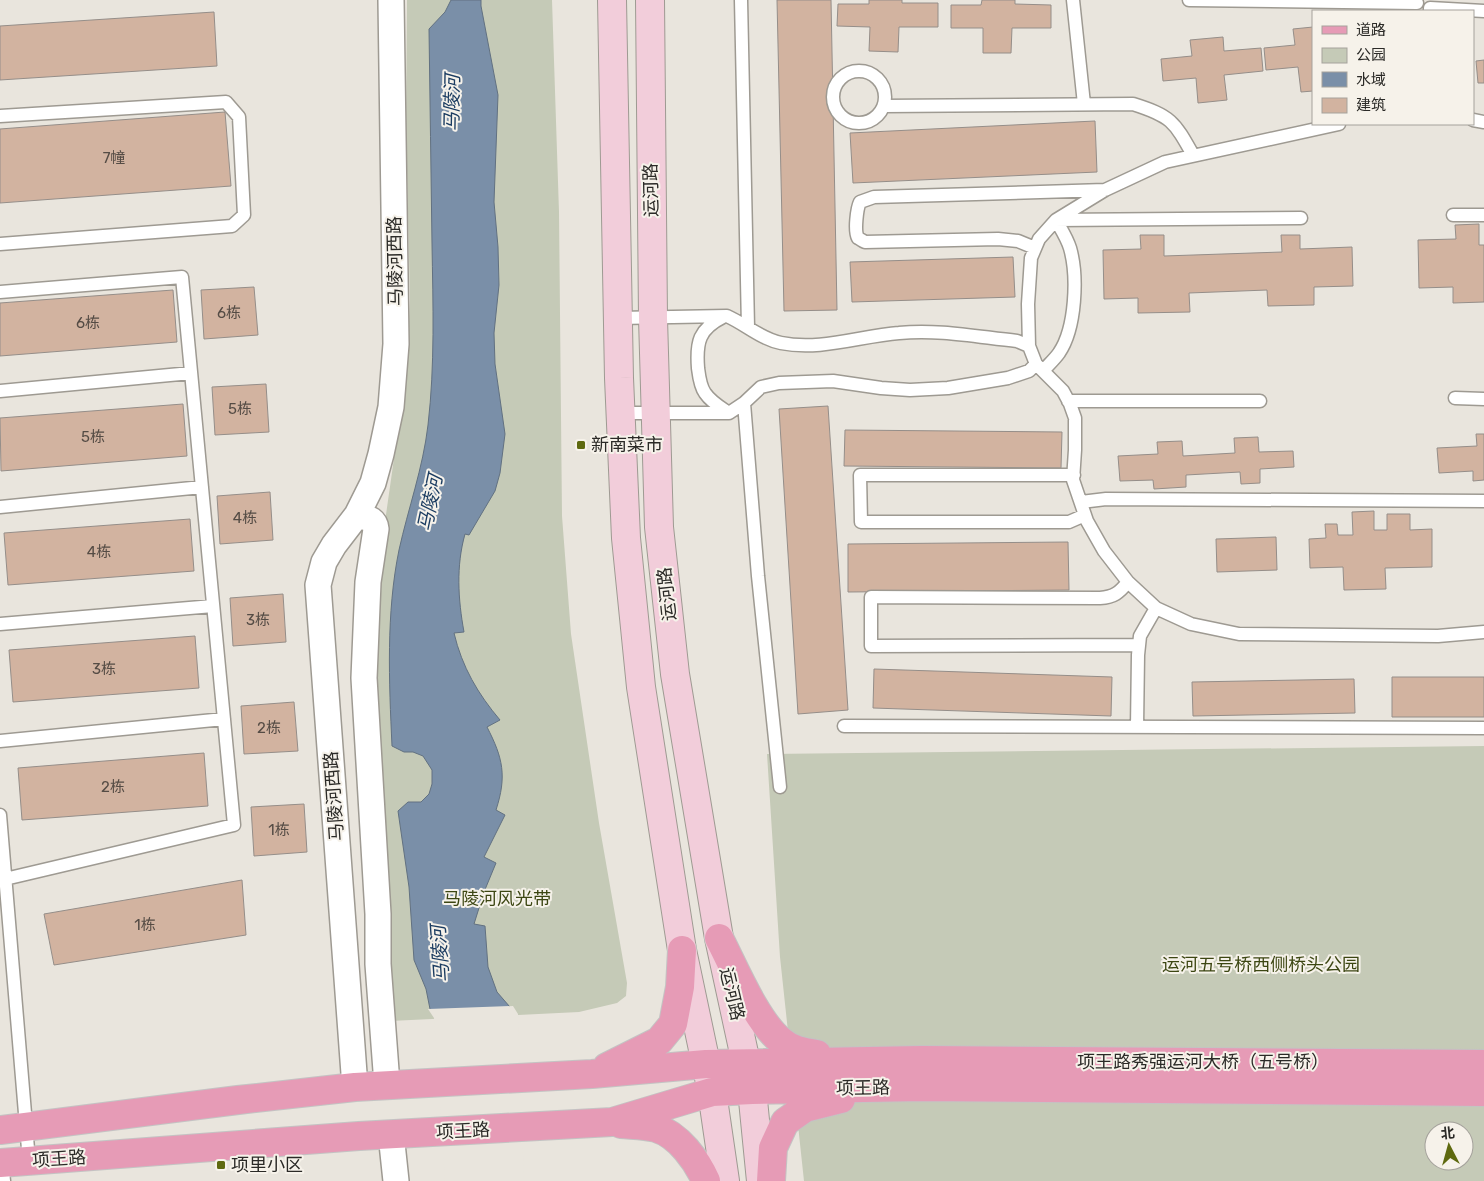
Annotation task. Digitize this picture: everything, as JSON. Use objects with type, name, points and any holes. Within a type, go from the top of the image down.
[{"type":"main road","points":[[719,938],[765,1024],[781,1042],[800,1052],[911,1060]]},
{"type":"main road","points":[[592,1074],[658,1041],[673,1024],[679,997],[682,950]]},
{"type":"main road","name":"项王路","points":[[13,1128],[387,1084],[592,1074],[748,1062],[911,1060]]},
{"type":"main road","name":"项王路秀强运河大桥（五号桥）","points":[[911,1060],[1484,1064]]},
{"type":"main road","points":[[771,1181],[773,1148],[785,1122],[805,1108],[826,1102],[913,1087]]},
{"type":"main road","name":"项王路","points":[[2,1169],[29,1161],[391,1134],[612,1122],[712,1092],[913,1087]]},
{"type":"main road","name":"项王路秀强运河大桥（五号桥）","points":[[913,1087],[1484,1092]]},
{"type":"main road","points":[[612,1122],[656,1128],[673,1137],[687,1151],[701,1170],[706,1181]]},
{"type":"street","name":"马陵河西路","points":[[355,1087],[318,585],[324,562],[356,515],[372,482],[381,454],[391,407],[396,344],[391,0]]},
{"type":"street","name":"运河路","points":[[612,0],[618,318],[626,538],[642,687],[682,950],[712,1092],[725,1181]]},
{"type":"street","name":"运河路","points":[[650,0],[653,318],[659,527],[675,674],[719,938],[748,1062],[761,1181]]},
{"type":"street","name":"马陵河西路","points":[[356,515],[372,519],[376,529],[368,582],[364,678],[378,914],[378,964],[387,1084]]},
{"type":"street","points":[[391,1134],[396,1181]]},
{"type":"lane","points":[[741,0],[748,327]]},
{"type":"lane","points":[[1073,0],[1084,104]]},
{"type":"lane","points":[[1188,0],[1417,1],[1430,10],[1440,0]]},
{"type":"lane","points":[[866,72],[874,75],[880,81],[884,89],[884,106],[873,119],[856,123],[848,120],[836,109],[833,93],[841,78],[848,73],[866,72]]},
{"type":"lane","points":[[0,116],[226,102],[239,117],[244,215],[232,226],[0,244]]},
{"type":"lane","points":[[884,106],[1133,104],[1167,118],[1178,129],[1193,155]]},
{"type":"lane","points":[[1334,125],[1165,162],[1105,190],[1056,220],[1039,239],[1031,258],[1028,304],[1029,346],[1040,367],[1063,391],[1075,418],[1073,480],[1085,515],[1104,551],[1128,582],[1156,608],[1191,624],[1238,634],[1438,636],[1484,632]]},
{"type":"lane","points":[[1035,248],[1018,241],[998,239],[865,242],[859,239],[857,234],[857,207],[860,202],[874,197],[1105,190]]},
{"type":"lane","points":[[1453,215],[1484,215]]},
{"type":"lane","points":[[1056,220],[1301,218]]},
{"type":"lane","points":[[621,413],[729,413],[744,403],[761,387],[780,383],[833,381],[910,390],[948,388],[1008,378],[1040,367],[1059,352],[1067,332],[1073,307],[1074,276],[1070,248],[1056,220]]},
{"type":"lane","points":[[0,292],[182,277],[234,825],[6,879]]},
{"type":"lane","points":[[618,318],[727,316],[766,338],[780,343],[798,345],[898,333],[926,332],[1017,341],[1029,346]]},
{"type":"lane","points":[[727,316],[712,323],[702,333],[698,342],[697,354],[699,377],[704,392],[713,402],[729,413]]},
{"type":"lane","points":[[0,391],[191,373]]},
{"type":"lane","points":[[1455,398],[1484,399]]},
{"type":"lane","points":[[1068,401],[1260,400]]},
{"type":"lane","points":[[744,403],[758,576],[780,787]]},
{"type":"lane","points":[[1074,474],[860,475],[861,522],[1069,522],[1085,515]]},
{"type":"lane","points":[[0,508],[202,487]]},
{"type":"lane","points":[[1081,502],[1106,499],[1484,501]]},
{"type":"lane","points":[[1128,582],[1119,593],[1110,597],[1100,598],[871,597],[871,646],[1139,645]]},
{"type":"lane","points":[[0,624],[213,606]]},
{"type":"lane","points":[[1137,727],[1140,636],[1156,608]]},
{"type":"lane","points":[[0,741],[224,718]]},
{"type":"lane","points":[[844,726],[1484,728]]},
{"type":"lane","points":[[0,815],[6,879],[13,1128],[29,1161]]},
{"type":"green space","name":"马陵河风光带","points":[[407,0],[552,0],[559,212],[562,516],[571,634],[599,823],[627,983],[626,996],[617,1003],[579,1012],[390,1021],[372,682],[375,592],[407,367],[410,300],[406,125]]},
{"type":"green space","name":"运河五号桥西侧桥头公园","points":[[1484,746],[1484,1181],[804,1181],[780,957],[767,754]]},
{"type":"water","name":"马陵河","points":[[451,0],[481,0],[498,95],[494,202],[499,285],[494,333],[495,364],[505,434],[500,473],[495,491],[469,535],[465,534],[459,570],[460,607],[464,632],[454,633],[466,669],[500,720],[487,727],[497,748],[502,767],[501,787],[496,810],[505,815],[484,857],[496,863],[474,924],[485,926],[488,967],[497,992],[516,1014],[436,1017],[430,1009],[426,989],[414,960],[409,887],[398,811],[408,802],[421,802],[429,794],[432,784],[432,770],[423,756],[413,752],[404,752],[392,746],[389,648],[395,574],[399,550],[426,441],[432,380],[433,312],[429,29],[445,12]]},
{"type":"pier","points":[[513,1006],[518,1014],[524,1181],[445,1181],[434,1018],[428,1009]]},
{"type":"building","points":[[777,0],[831,0],[837,310],[784,311]]},
{"type":"building","points":[[869,0],[902,0],[902,3],[938,3],[938,27],[899,27],[898,52],[869,51],[870,27],[837,26],[838,4],[869,4]]},
{"type":"building","points":[[982,0],[1015,0],[1015,4],[1051,5],[1051,28],[1012,28],[1011,53],[983,53],[983,28],[951,28],[951,5],[981,5]]},
{"type":"building","points":[[214,12],[217,66],[0,80],[0,26]]},
{"type":"building","points":[[1312,27],[1312,91],[1301,92],[1298,67],[1266,70],[1264,48],[1295,45],[1293,29]]},
{"type":"building","points":[[1223,37],[1224,51],[1261,48],[1263,71],[1224,75],[1227,100],[1198,103],[1196,78],[1163,81],[1161,59],[1192,56],[1190,40]]},
{"type":"building","points":[[1484,60],[1484,83],[1478,83],[1476,61]]},
{"type":"building","points":[[225,112],[231,186],[0,203],[0,129]]},
{"type":"building","points":[[1095,121],[1097,172],[853,183],[850,133]]},
{"type":"building","points":[[1479,224],[1479,245],[1484,245],[1484,302],[1453,303],[1453,287],[1419,288],[1418,240],[1456,239],[1455,225]]},
{"type":"building","points":[[1140,235],[1164,235],[1164,256],[1282,252],[1281,235],[1300,235],[1300,249],[1352,247],[1353,286],[1314,287],[1314,305],[1268,306],[1267,290],[1189,293],[1190,312],[1138,313],[1138,298],[1104,299],[1103,250],[1141,249]]},
{"type":"building","points":[[1013,257],[1015,297],[852,302],[850,262]]},
{"type":"building","points":[[254,287],[258,335],[204,339],[201,290]]},
{"type":"building","points":[[173,290],[177,342],[0,356],[0,303]]},
{"type":"building","points":[[266,384],[269,432],[215,435],[212,387]]},
{"type":"building","points":[[183,404],[187,456],[1,471],[0,418]]},
{"type":"building","points":[[828,406],[848,710],[798,714],[779,409]]},
{"type":"building","points":[[845,430],[1062,432],[1061,468],[844,466]]},
{"type":"building","points":[[1476,434],[1484,434],[1484,480],[1473,481],[1473,471],[1439,473],[1437,448],[1477,446]]},
{"type":"building","points":[[1258,437],[1259,452],[1293,451],[1294,467],[1260,469],[1260,483],[1241,484],[1240,472],[1186,475],[1186,487],[1154,489],[1153,480],[1120,481],[1118,456],[1158,454],[1157,442],[1182,441],[1183,456],[1235,453],[1234,438]]},
{"type":"building","points":[[270,492],[273,540],[220,544],[217,496]]},
{"type":"building","points":[[1374,511],[1374,530],[1387,530],[1387,514],[1410,514],[1410,530],[1432,529],[1432,567],[1385,568],[1386,589],[1344,590],[1343,567],[1310,568],[1309,539],[1326,538],[1325,524],[1337,524],[1338,535],[1353,535],[1352,512]]},
{"type":"building","points":[[190,519],[194,571],[8,585],[4,533]]},
{"type":"building","points":[[1276,537],[1277,570],[1217,572],[1216,539]]},
{"type":"building","points":[[1068,542],[1069,590],[848,592],[848,544]]},
{"type":"building","points":[[283,594],[286,642],[233,646],[230,598]]},
{"type":"building","points":[[195,636],[199,688],[13,702],[9,650]]},
{"type":"building","points":[[874,669],[1112,677],[1111,716],[873,708]]},
{"type":"building","points":[[1392,677],[1484,677],[1484,717],[1392,717]]},
{"type":"building","points":[[1354,679],[1355,713],[1193,716],[1192,682]]},
{"type":"building","points":[[294,702],[298,751],[244,754],[241,706]]},
{"type":"building","points":[[204,753],[208,806],[22,820],[18,768]]},
{"type":"building","points":[[304,804],[307,852],[254,856],[251,807]]},
{"type":"building","points":[[242,880],[246,935],[54,965],[44,914]]},
{"type":"place","name":"新南菜市","points":[[581,445]]},
{"type":"place","name":"项里小区","points":[[221,1165]]}]
